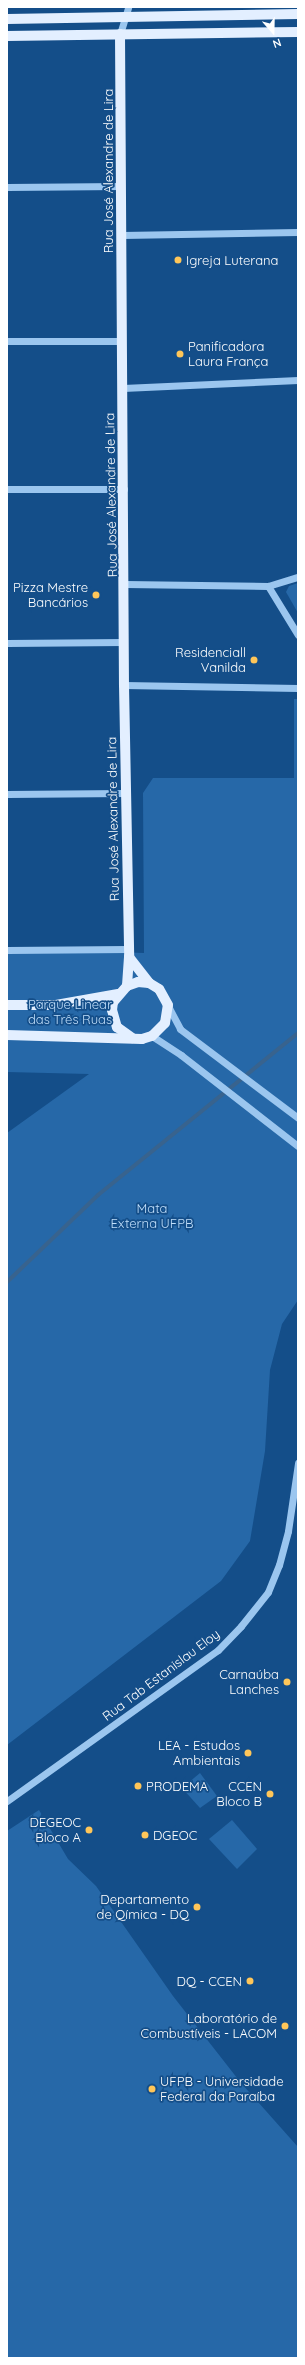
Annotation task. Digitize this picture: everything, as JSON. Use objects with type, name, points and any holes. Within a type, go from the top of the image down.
[{"type":"main road","points":[[7,19],[128,12],[298,14]]},
{"type":"main road","points":[[7,36],[298,32]]},
{"type":"main road","name":"Rua José Alexandre de Lira","points":[[120,34],[125,584],[124,685],[128,953],[127,986]]},
{"type":"main road","points":[[128,953],[149,984]]},
{"type":"main road","points":[[7,1035],[132,1038],[152,1036],[165,1023],[168,1005],[159,989],[149,984],[138,982],[127,986],[118,994],[112,1010],[113,1019],[117,1027],[132,1038]]},
{"type":"main road","points":[[7,1005],[73,1003],[118,994]]},
{"type":"street","points":[[120,34],[128,12]]},
{"type":"street","points":[[7,187],[121,186]]},
{"type":"street","points":[[122,236],[298,232]]},
{"type":"street","points":[[7,342],[122,341]]},
{"type":"street","points":[[123,388],[298,380]]},
{"type":"street","points":[[7,489],[124,489]]},
{"type":"street","points":[[125,584],[268,586],[298,577]]},
{"type":"street","points":[[268,586],[298,635]]},
{"type":"street","points":[[7,643],[124,642]]},
{"type":"street","points":[[124,685],[298,688]]},
{"type":"street","points":[[7,794],[125,793]]},
{"type":"street","points":[[7,950],[128,953]]},
{"type":"street","points":[[168,1005],[180,1029],[298,1118]]},
{"type":"street","points":[[152,1036],[181,1055],[298,1146]]},
{"type":"street","name":"Rua Tab Estanislau Eloy","points":[[7,1802],[218,1650],[242,1626],[268,1592],[279,1565],[288,1531],[298,1462]]},
{"type":"green space","points":[[298,583],[298,613],[286,592],[289,586]]},
{"type":"green space","name":"Mata Externa UFPB","points":[[294,699],[298,699],[298,1300],[282,1324],[270,1370],[265,1451],[250,1541],[221,1581],[7,1745],[7,1133],[89,1074],[7,1072],[7,948],[144,953],[143,793],[153,778],[294,778]]},
{"type":"green space","points":[[200,1773],[217,1796],[200,1808],[182,1788]]},
{"type":"green space","name":"UFPB - Universidade Federal da Paraíba","points":[[39,1810],[68,1859],[96,1886],[173,1996],[241,2083],[298,2147],[298,2358],[7,2358],[7,1831]]},
{"type":"green space","points":[[232,1820],[257,1849],[237,1869],[209,1839]]},
{"type":"waterway","points":[[7,1282],[98,1195],[298,1033]]},
{"type":"place","name":"Igreja Luterana","points":[[178,260]]},
{"type":"place","name":"Panificadora Laura França","points":[[180,354]]},
{"type":"place","name":"Pizza Mestre Bancários","points":[[96,595]]},
{"type":"place","name":"Residenciall Vanilda","points":[[254,660]]},
{"type":"place","name":"Carnaúba Lanches","points":[[287,1682]]},
{"type":"place","name":"LEA - Estudos Ambientais","points":[[248,1753]]},
{"type":"place","name":"PRODEMA","points":[[138,1786]]},
{"type":"place","name":"CCEN Bloco B","points":[[270,1794]]},
{"type":"place","name":"DEGEOC Bloco A","points":[[89,1830]]},
{"type":"place","name":"DGEOC","points":[[145,1835]]},
{"type":"place","name":"Departamento de Qímica - DQ","points":[[197,1907]]},
{"type":"place","name":"DQ - CCEN","points":[[250,1981]]},
{"type":"place","name":"Laboratório de Combustíveis - LACOM","points":[[285,2026]]},
{"type":"place","name":"UFPB - Universidade Federal da Paraíba","points":[[152,2089]]},
{"type":"park label","name":"Parque Linear das Três Ruas","points":[[70,1012]]}]
